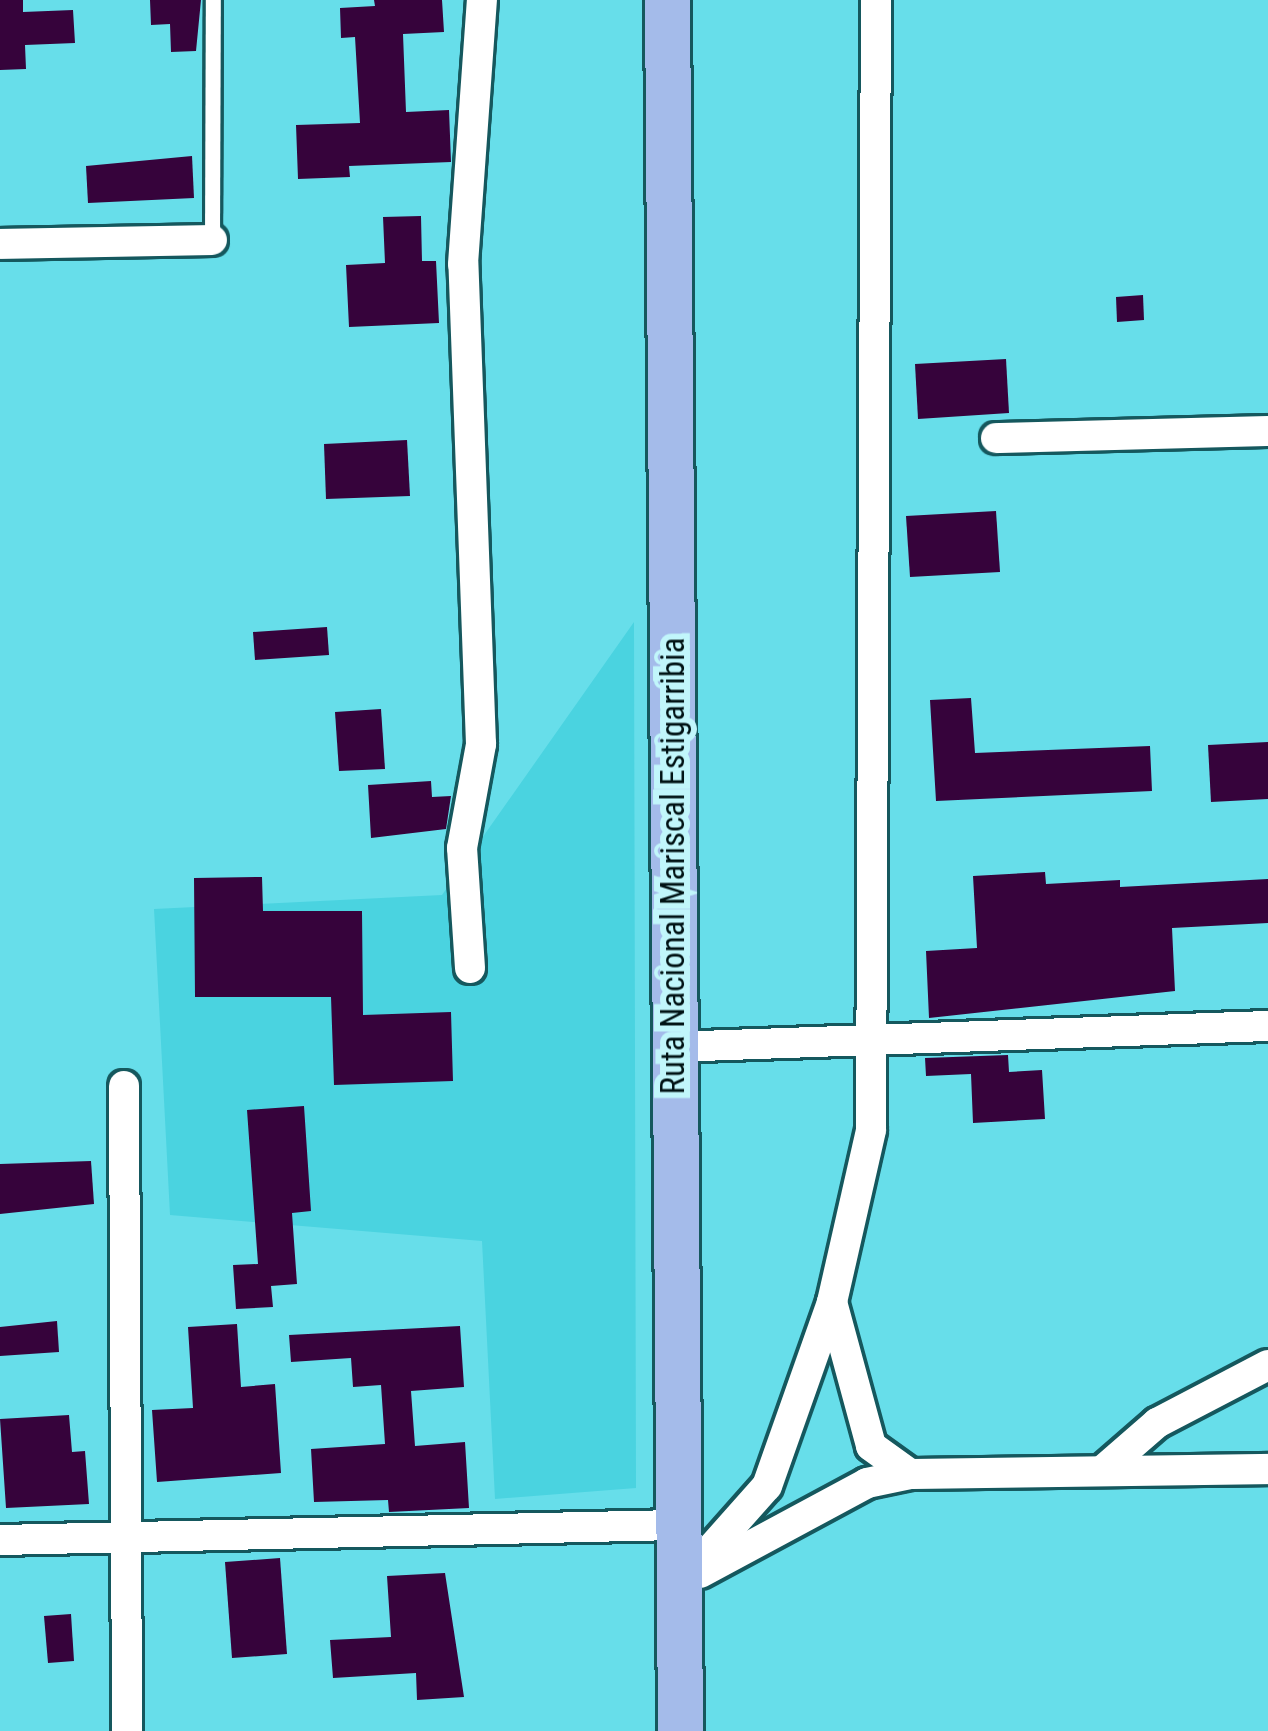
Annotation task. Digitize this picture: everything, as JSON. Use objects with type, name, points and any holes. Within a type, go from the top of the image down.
[{"type":"main road","name":"Ruta Nacional Mariscal Estigarribia","points":[[667,0],[680,1731]]},
{"type":"street","points":[[470,968],[462,848],[481,743],[463,264],[482,0]]},
{"type":"street","points":[[679,1585],[767,1486],[832,1301],[871,1130],[876,1037],[876,0]]},
{"type":"street","points":[[0,244],[212,241]]},
{"type":"street","points":[[995,438],[1268,430]]},
{"type":"street","points":[[673,1047],[1268,1026]]},
{"type":"street","points":[[124,1086],[127,1731]]},
{"type":"street","points":[[832,1301],[871,1446],[910,1474]]},
{"type":"street","points":[[1103,1471],[1157,1423],[1268,1365]]},
{"type":"street","points":[[679,1585],[867,1483],[910,1474],[1268,1469]]},
{"type":"street","points":[[0,1540],[679,1525]]},
{"type":"lane","points":[[212,241],[213,0]]},
{"type":"shaded area","points":[[634,622],[636,1488],[495,1499],[482,1241],[170,1215],[154,909],[442,895]]},
{"type":"building","points":[[0,0],[23,0],[23,12],[73,10],[75,43],[25,45],[26,69],[0,70]]},
{"type":"building","points":[[150,0],[201,0],[196,51],[171,52],[170,24],[151,25]]},
{"type":"building","points":[[374,0],[442,0],[444,32],[403,34],[406,112],[449,110],[451,162],[349,166],[350,177],[298,179],[296,125],[360,123],[355,37],[341,38],[340,8],[375,6]]},
{"type":"building","points":[[192,156],[194,198],[88,203],[86,166]]},
{"type":"building","points":[[421,216],[422,261],[436,261],[439,323],[349,327],[346,265],[385,263],[383,217]]},
{"type":"building","points":[[1143,295],[1144,320],[1117,322],[1116,297]]},
{"type":"building","points":[[1006,359],[1009,413],[918,419],[915,364]]},
{"type":"building","points":[[407,440],[410,496],[326,499],[324,444]]},
{"type":"building","points":[[996,511],[1000,572],[910,577],[906,516]]},
{"type":"building","points":[[327,627],[329,655],[255,660],[253,632]]},
{"type":"building","points":[[971,698],[975,753],[1150,746],[1152,791],[936,801],[930,700]]},
{"type":"building","points":[[381,709],[385,769],[339,771],[335,712]]},
{"type":"building","points":[[1268,742],[1268,799],[1211,802],[1208,745]]},
{"type":"building","points":[[431,781],[432,797],[451,796],[446,829],[371,838],[368,785]]},
{"type":"building","points":[[1045,872],[1046,884],[1120,880],[1120,887],[1268,879],[1268,923],[1172,928],[1175,991],[929,1018],[926,951],[977,948],[973,876]]},
{"type":"building","points":[[262,877],[263,911],[362,911],[363,1015],[451,1012],[453,1081],[334,1085],[331,997],[195,997],[194,878]]},
{"type":"building","points":[[1008,1055],[1009,1072],[1042,1070],[1045,1119],[973,1123],[971,1074],[926,1076],[925,1058]]},
{"type":"building","points":[[304,1106],[311,1211],[292,1213],[297,1284],[271,1286],[273,1307],[236,1309],[233,1265],[258,1264],[247,1110]]},
{"type":"building","points":[[91,1161],[94,1204],[0,1214],[0,1164]]},
{"type":"building","points":[[57,1321],[59,1352],[0,1356],[0,1327]]},
{"type":"building","points":[[237,1324],[241,1387],[275,1384],[281,1473],[157,1482],[152,1410],[193,1408],[188,1327]]},
{"type":"building","points":[[460,1326],[464,1387],[411,1391],[415,1446],[465,1442],[469,1508],[389,1512],[388,1500],[314,1502],[311,1449],[385,1444],[381,1385],[353,1387],[351,1358],[291,1362],[289,1335]]},
{"type":"building","points":[[69,1415],[72,1452],[85,1451],[89,1504],[6,1508],[0,1419]]},
{"type":"building","points":[[280,1558],[287,1654],[232,1658],[225,1562]]},
{"type":"building","points":[[445,1573],[464,1697],[417,1700],[416,1673],[333,1678],[330,1640],[391,1637],[387,1576]]},
{"type":"building","points":[[71,1614],[74,1661],[48,1663],[44,1616]]}]
